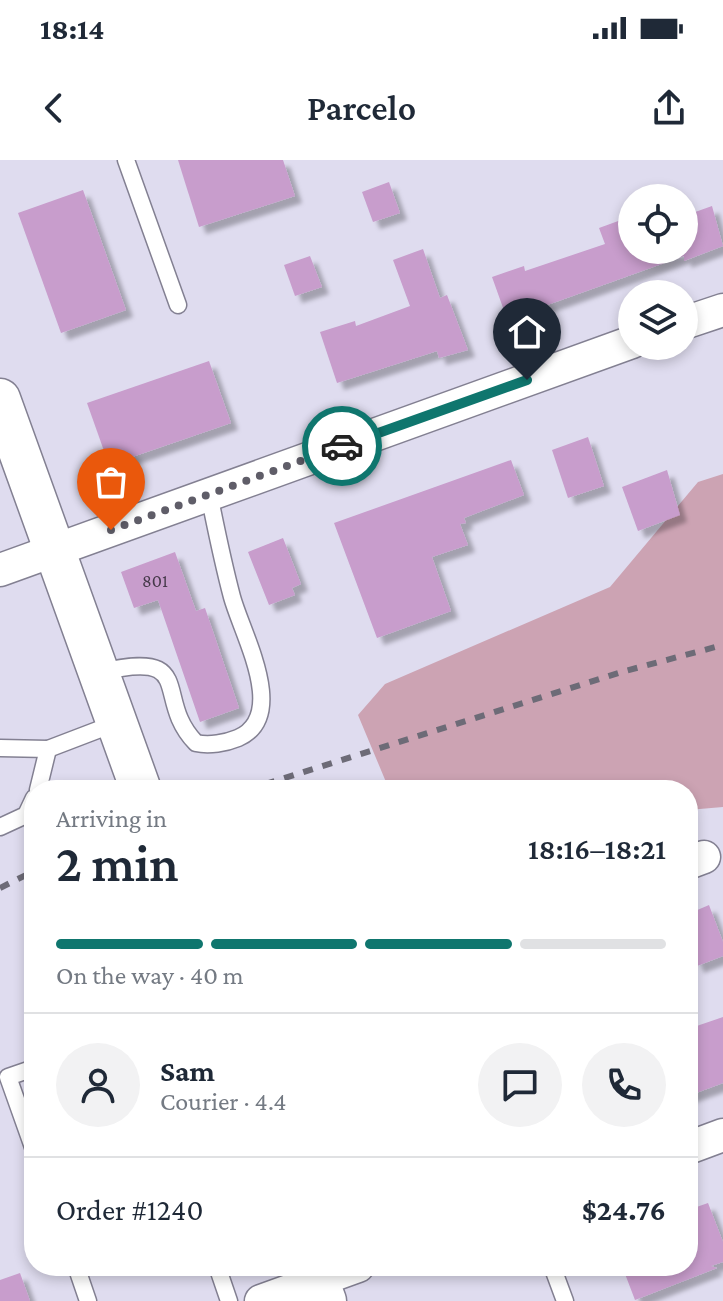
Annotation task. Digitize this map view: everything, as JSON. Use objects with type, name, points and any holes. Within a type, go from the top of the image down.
[{"type":"street","points":[[698,318],[723,310]]},
{"type":"street","points":[[0,570],[618,347]]},
{"type":"street","points":[[0,399],[137,780]]},
{"type":"street","points":[[698,1144],[723,1135]]},
{"type":"street","points":[[261,1301],[319,1283]]},
{"type":"lane","points":[[126,160],[178,305]]},
{"type":"lane","points":[[99,672],[143,663],[162,672],[172,688],[182,723],[196,743],[234,740],[249,733],[258,721],[262,707],[259,678],[233,600],[209,494]]},
{"type":"lane","points":[[0,748],[48,749],[117,723]]},
{"type":"lane","points":[[40,780],[48,749]]},
{"type":"lane","points":[[0,827],[24,816]]},
{"type":"lane","points":[[24,1071],[8,1077],[24,1122]]},
{"type":"lane","points":[[79,1276],[88,1301]]},
{"type":"lane","points":[[220,1276],[229,1301]]},
{"type":"lane","points":[[556,1276],[565,1301]]},
{"type":"shaded area","points":[[723,474],[723,807],[698,809],[698,780],[385,780],[358,715],[385,684],[610,587],[698,482]]},
{"type":"building","points":[[178,160],[283,160],[295,196],[199,227]]},
{"type":"building","points":[[389,182],[400,213],[373,222],[362,192]]},
{"type":"building","points":[[83,190],[126,310],[61,333],[18,213]]},
{"type":"building","points":[[712,206],[723,246],[698,256],[698,211]]},
{"type":"building","points":[[618,221],[618,264],[662,264],[539,308],[542,319],[511,330],[492,277],[524,266],[525,271],[605,244],[599,228]]},
{"type":"building","points":[[423,249],[440,298],[447,295],[468,350],[439,358],[437,351],[337,383],[320,332],[355,321],[356,326],[410,306],[393,260]]},
{"type":"building","points":[[310,256],[322,287],[295,296],[284,265]]},
{"type":"building","points":[[209,361],[231,423],[109,465],[87,403]]},
{"type":"building","points":[[588,437],[604,486],[568,498],[552,450]]},
{"type":"building","points":[[511,460],[524,495],[464,518],[466,523],[460,524],[468,545],[432,557],[451,611],[377,638],[334,523]]},
{"type":"building","points":[[667,470],[680,515],[638,531],[622,487]]},
{"type":"building","points":[[283,538],[301,584],[292,588],[295,595],[269,605],[248,552]]},
{"type":"building","points":[[175,552],[196,611],[205,608],[239,708],[200,722],[158,600],[134,608],[121,572]]},
{"type":"building","points":[[709,905],[723,942],[723,956],[698,966],[698,910]]},
{"type":"building","points":[[723,1017],[723,1083],[698,1092],[698,1026]]},
{"type":"building","points":[[708,1203],[723,1242],[723,1262],[711,1266],[717,1268],[698,1275],[698,1206]]},
{"type":"building","points":[[20,1273],[30,1301],[0,1301],[0,1280]]},
{"type":"building","points":[[626,1276],[696,1276],[635,1300]]},
{"type":"railway","points":[[278,780],[625,671],[723,645]]},
{"type":"railway","points":[[0,888],[24,876]]},
{"type":"way so far","points":[[111,530],[342,446]]},
{"type":"route","points":[[342,446],[527,380]]}]
